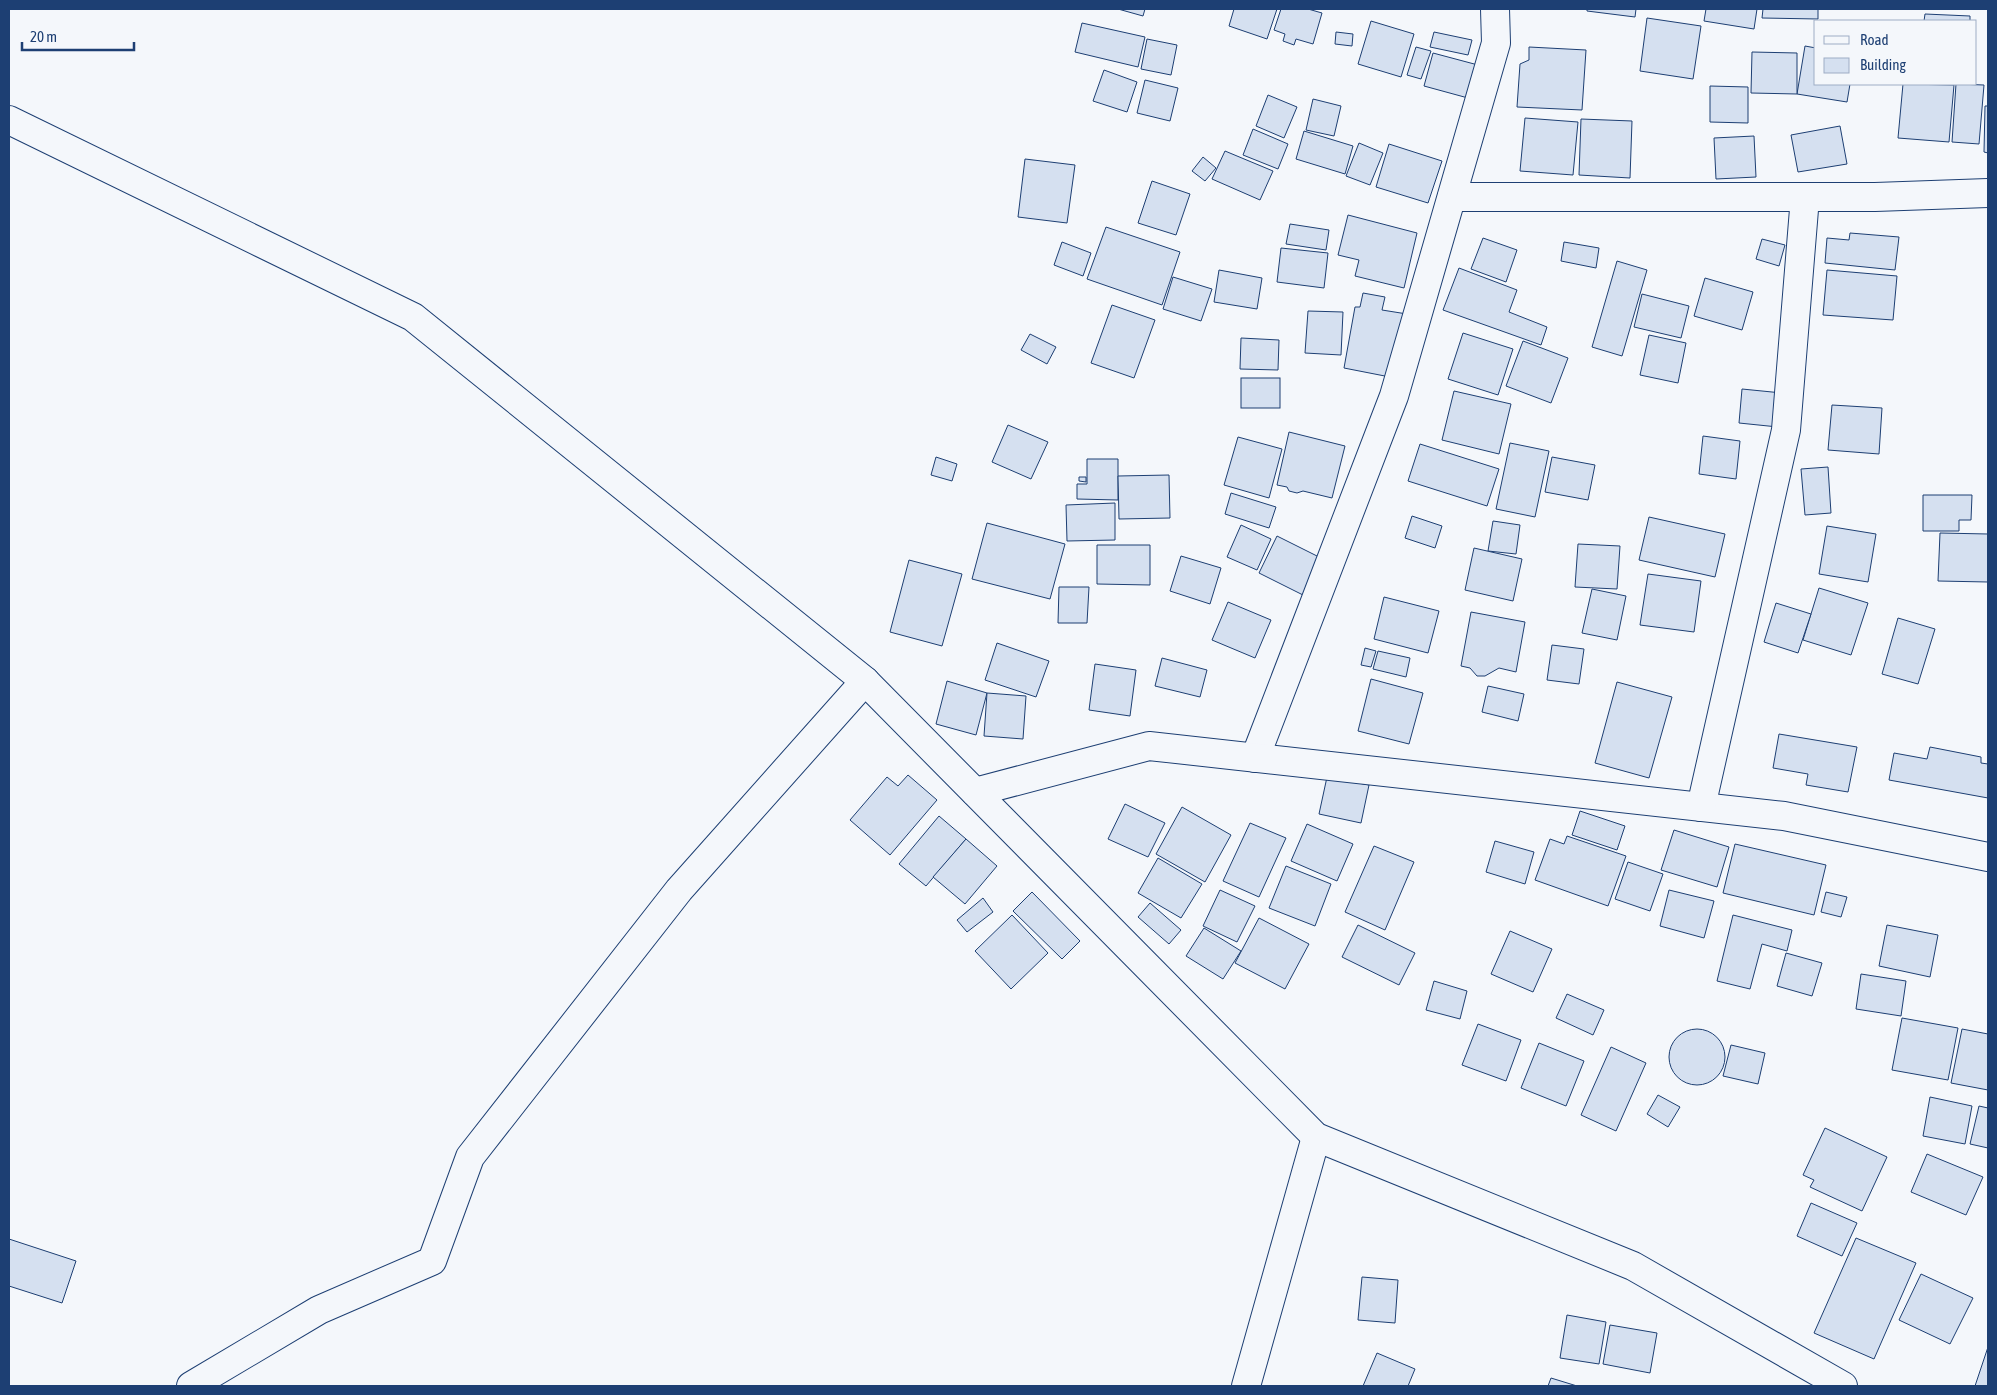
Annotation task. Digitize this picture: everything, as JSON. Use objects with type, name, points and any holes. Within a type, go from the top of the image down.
[{"type":"street","points":[[1255,758],[1394,396],[1496,43],[1494,9]]},
{"type":"street","points":[[9,120],[414,317],[865,681],[1316,1137],[1633,1266],[1843,1386]]},
{"type":"street","points":[[1452,197],[1875,197],[1988,193]]},
{"type":"street","points":[[1701,807],[1786,430],[1805,197]]},
{"type":"street","points":[[190,1386],[319,1310],[432,1260],[470,1157],[679,890],[865,681]]},
{"type":"street","points":[[975,792],[1149,746],[1784,816],[1988,857]]},
{"type":"street","points":[[1246,1386],[1316,1137]]},
{"type":"building","points":[[1118,9],[1145,9],[1143,16]]},
{"type":"building","points":[[1234,9],[1277,9],[1267,39],[1229,26]]},
{"type":"building","points":[[1281,9],[1308,9],[1322,13],[1313,44],[1296,39],[1294,45],[1283,41],[1285,34],[1274,30]]},
{"type":"building","points":[[1587,9],[1636,9],[1635,17],[1587,11]]},
{"type":"building","points":[[1706,9],[1757,9],[1754,29],[1704,21]]},
{"type":"building","points":[[1763,9],[1818,9],[1818,19],[1762,18]]},
{"type":"building","points":[[1925,14],[1970,16],[1970,20],[1924,20]]},
{"type":"building","points":[[1647,18],[1701,26],[1693,79],[1640,71]]},
{"type":"building","points":[[1371,21],[1414,34],[1401,77],[1358,64]]},
{"type":"building","points":[[1082,23],[1145,37],[1138,67],[1075,52]]},
{"type":"building","points":[[1336,32],[1353,34],[1352,46],[1335,44]]},
{"type":"building","points":[[1434,32],[1472,40],[1468,55],[1430,47]]},
{"type":"building","points":[[1147,39],[1177,45],[1171,75],[1141,69]]},
{"type":"building","points":[[1805,46],[1814,48],[1814,85],[1850,85],[1847,102],[1797,94]]},
{"type":"building","points":[[1416,47],[1431,51],[1421,79],[1407,75]]},
{"type":"building","points":[[1529,47],[1586,50],[1582,110],[1517,107],[1520,64],[1529,60]]},
{"type":"building","points":[[1752,52],[1797,53],[1797,94],[1751,93]]},
{"type":"building","points":[[1433,53],[1478,65],[1468,98],[1424,86]]},
{"type":"building","points":[[1104,70],[1137,82],[1127,112],[1093,101]]},
{"type":"building","points":[[1145,80],[1178,88],[1170,121],[1137,113]]},
{"type":"building","points":[[1903,85],[1954,85],[1949,142],[1898,138]]},
{"type":"building","points":[[1956,85],[1984,85],[1979,144],[1952,142]]},
{"type":"building","points":[[1710,86],[1748,87],[1748,123],[1710,122]]},
{"type":"building","points":[[1268,95],[1297,107],[1284,138],[1256,126]]},
{"type":"building","points":[[1313,99],[1341,106],[1334,136],[1306,130]]},
{"type":"building","points":[[1985,106],[1988,106],[1988,153],[1984,152]]},
{"type":"building","points":[[1525,118],[1578,122],[1573,175],[1520,171]]},
{"type":"building","points":[[1581,119],[1632,121],[1630,178],[1579,175]]},
{"type":"building","points":[[1840,126],[1847,164],[1798,172],[1791,135]]},
{"type":"building","points":[[1253,129],[1288,144],[1278,169],[1243,155]]},
{"type":"building","points":[[1304,131],[1353,146],[1345,174],[1296,159]]},
{"type":"building","points":[[1754,136],[1756,177],[1716,179],[1714,138]]},
{"type":"building","points":[[1359,143],[1383,153],[1370,185],[1346,176]]},
{"type":"building","points":[[1389,144],[1442,161],[1428,203],[1376,187]]},
{"type":"building","points":[[1225,151],[1273,171],[1260,200],[1212,179]]},
{"type":"building","points":[[1203,157],[1216,168],[1205,181],[1192,171]]},
{"type":"building","points":[[1025,159],[1075,165],[1067,223],[1018,217]]},
{"type":"building","points":[[1152,181],[1190,194],[1176,235],[1138,223]]},
{"type":"building","points":[[1348,215],[1417,233],[1404,288],[1355,276],[1359,260],[1338,255]]},
{"type":"building","points":[[1290,224],[1329,230],[1326,250],[1286,244]]},
{"type":"building","points":[[1106,227],[1180,252],[1162,305],[1087,279]]},
{"type":"building","points":[[1850,233],[1899,237],[1895,270],[1825,263],[1827,238],[1849,240]]},
{"type":"building","points":[[1483,238],[1517,250],[1506,282],[1471,269]]},
{"type":"building","points":[[1762,239],[1785,245],[1779,266],[1756,259]]},
{"type":"building","points":[[1062,242],[1091,253],[1083,276],[1054,265]]},
{"type":"building","points":[[1564,242],[1599,248],[1596,268],[1561,261]]},
{"type":"building","points":[[1281,248],[1328,253],[1324,288],[1277,282]]},
{"type":"building","points":[[1617,261],[1647,270],[1622,356],[1592,347]]},
{"type":"building","points":[[1459,268],[1517,290],[1509,312],[1547,327],[1541,345],[1443,310]]},
{"type":"building","points":[[1219,270],[1262,278],[1257,309],[1214,302]]},
{"type":"building","points":[[1827,270],[1897,276],[1893,320],[1823,315]]},
{"type":"building","points":[[1173,277],[1212,289],[1201,321],[1163,309]]},
{"type":"building","points":[[1705,278],[1753,292],[1742,330],[1694,316]]},
{"type":"building","points":[[1363,293],[1385,297],[1382,310],[1407,314],[1395,378],[1344,368],[1355,307],[1360,307]]},
{"type":"building","points":[[1642,294],[1689,306],[1681,338],[1634,327]]},
{"type":"building","points":[[1112,305],[1155,320],[1134,378],[1091,363]]},
{"type":"building","points":[[1308,311],[1343,312],[1341,355],[1305,353]]},
{"type":"building","points":[[1463,333],[1513,349],[1498,395],[1448,379]]},
{"type":"building","points":[[1030,334],[1056,347],[1047,364],[1021,350]]},
{"type":"building","points":[[1649,335],[1686,343],[1678,383],[1640,375]]},
{"type":"building","points":[[1241,338],[1279,340],[1278,370],[1240,369]]},
{"type":"building","points":[[1523,341],[1568,358],[1551,403],[1506,386]]},
{"type":"building","points":[[1241,378],[1280,378],[1280,408],[1241,408]]},
{"type":"building","points":[[1742,389],[1782,393],[1778,427],[1739,423]]},
{"type":"building","points":[[1454,391],[1511,404],[1499,454],[1442,440]]},
{"type":"building","points":[[1832,405],[1882,408],[1879,454],[1828,450]]},
{"type":"building","points":[[1008,425],[1048,442],[1031,479],[992,462]]},
{"type":"building","points":[[1289,432],[1345,446],[1332,498],[1303,491],[1297,493],[1289,491],[1287,487],[1277,485]]},
{"type":"building","points":[[1703,436],[1740,441],[1736,479],[1699,474]]},
{"type":"building","points":[[1238,437],[1282,449],[1269,498],[1224,485]]},
{"type":"building","points":[[1510,443],[1549,451],[1535,517],[1496,509]]},
{"type":"building","points":[[1420,444],[1499,469],[1487,506],[1408,481]]},
{"type":"building","points":[[936,457],[957,464],[952,481],[931,475]]},
{"type":"building","points":[[1552,457],[1595,465],[1588,500],[1545,492]]},
{"type":"building","points":[[1087,459],[1118,459],[1118,500],[1077,499],[1077,484],[1087,484]]},
{"type":"building","points":[[1828,467],[1831,513],[1805,515],[1801,469]]},
{"type":"building","points":[[1169,475],[1170,518],[1119,519],[1118,476]]},
{"type":"building","points":[[1079,477],[1086,477],[1086,482],[1079,481]]},
{"type":"building","points":[[1231,493],[1276,507],[1269,528],[1225,514]]},
{"type":"building","points":[[1923,495],[1972,495],[1971,520],[1959,520],[1959,531],[1923,531]]},
{"type":"building","points":[[1115,503],[1115,540],[1067,541],[1066,505]]},
{"type":"building","points":[[1412,516],[1442,526],[1435,548],[1405,538]]},
{"type":"building","points":[[1649,517],[1725,534],[1715,577],[1639,560]]},
{"type":"building","points":[[1493,521],[1520,525],[1516,554],[1488,551]]},
{"type":"building","points":[[987,523],[1065,544],[1050,599],[972,579]]},
{"type":"building","points":[[1241,525],[1271,539],[1257,570],[1227,557]]},
{"type":"building","points":[[1827,526],[1876,534],[1868,582],[1819,574]]},
{"type":"building","points":[[1940,533],[1988,534],[1988,582],[1938,581]]},
{"type":"building","points":[[1277,536],[1321,558],[1303,595],[1259,573]]},
{"type":"building","points":[[1578,544],[1620,546],[1617,589],[1575,587]]},
{"type":"building","points":[[1097,545],[1150,545],[1150,585],[1097,584]]},
{"type":"building","points":[[1474,548],[1522,559],[1513,601],[1465,590]]},
{"type":"building","points":[[1181,556],[1221,568],[1210,604],[1170,591]]},
{"type":"building","points":[[909,560],[962,574],[942,646],[890,632]]},
{"type":"building","points":[[1648,574],[1701,581],[1694,632],[1640,625]]},
{"type":"building","points":[[1059,587],[1089,587],[1087,623],[1058,623]]},
{"type":"building","points":[[1819,588],[1868,603],[1851,655],[1803,640]]},
{"type":"building","points":[[1592,589],[1626,596],[1617,640],[1582,633]]},
{"type":"building","points":[[1384,597],[1439,611],[1428,653],[1374,639]]},
{"type":"building","points":[[1228,602],[1271,620],[1255,658],[1212,640]]},
{"type":"building","points":[[1776,603],[1811,614],[1798,653],[1764,642]]},
{"type":"building","points":[[1471,612],[1525,622],[1516,672],[1499,668],[1485,676],[1477,676],[1470,668],[1461,666]]},
{"type":"building","points":[[1898,618],[1935,629],[1918,684],[1882,674]]},
{"type":"building","points":[[997,643],[1049,661],[1036,697],[985,680]]},
{"type":"building","points":[[1552,645],[1584,649],[1579,684],[1547,680]]},
{"type":"building","points":[[1365,648],[1376,651],[1371,667],[1361,665]]},
{"type":"building","points":[[1378,651],[1410,658],[1406,677],[1373,669]]},
{"type":"building","points":[[1162,658],[1207,670],[1200,697],[1155,686]]},
{"type":"building","points":[[1095,664],[1136,670],[1130,716],[1089,710]]},
{"type":"building","points":[[1371,679],[1423,693],[1409,744],[1358,731]]},
{"type":"building","points":[[947,681],[987,693],[976,735],[936,724]]},
{"type":"building","points":[[1617,682],[1672,697],[1649,778],[1595,763]]},
{"type":"building","points":[[1488,686],[1524,694],[1518,721],[1482,712]]},
{"type":"building","points":[[987,693],[1026,696],[1023,739],[984,736]]},
{"type":"building","points":[[1779,734],[1857,747],[1848,792],[1806,785],[1808,774],[1773,768]]},
{"type":"building","points":[[1930,747],[1981,757],[1981,763],[1988,764],[1988,798],[1889,780],[1894,753],[1927,759]]},
{"type":"building","points":[[908,775],[937,800],[890,855],[850,820],[887,777],[898,786]]},
{"type":"building","points":[[1327,777],[1369,785],[1361,823],[1319,814]]},
{"type":"building","points":[[1125,804],[1165,823],[1148,857],[1108,839]]},
{"type":"building","points":[[1182,807],[1231,835],[1205,882],[1156,854]]},
{"type":"building","points":[[1580,811],[1625,826],[1617,850],[1572,835]]},
{"type":"building","points":[[939,816],[966,839],[926,886],[899,864]]},
{"type":"building","points":[[1250,823],[1286,838],[1259,897],[1223,881]]},
{"type":"building","points":[[1307,824],[1353,844],[1337,881],[1291,861]]},
{"type":"building","points":[[1674,830],[1729,847],[1717,887],[1661,870]]},
{"type":"building","points":[[1567,836],[1626,856],[1608,906],[1535,880],[1550,839],[1564,844]]},
{"type":"building","points":[[966,839],[997,866],[965,904],[933,877]]},
{"type":"building","points":[[1495,841],[1534,852],[1525,884],[1486,872]]},
{"type":"building","points":[[1735,844],[1826,865],[1814,915],[1723,893]]},
{"type":"building","points":[[1374,846],[1414,862],[1385,930],[1345,912]]},
{"type":"building","points":[[1158,858],[1202,884],[1181,918],[1138,893]]},
{"type":"building","points":[[1628,862],[1663,874],[1650,911],[1615,899]]},
{"type":"building","points":[[1286,866],[1331,884],[1315,926],[1269,908]]},
{"type":"building","points":[[1220,890],[1255,906],[1237,942],[1203,926]]},
{"type":"building","points":[[1669,890],[1714,901],[1704,938],[1660,926]]},
{"type":"building","points":[[1032,892],[1080,941],[1062,959],[1013,911]]},
{"type":"building","points":[[1826,892],[1847,897],[1841,917],[1821,912]]},
{"type":"building","points":[[983,898],[993,912],[967,932],[957,920]]},
{"type":"building","points":[[1150,903],[1181,930],[1169,944],[1138,917]]},
{"type":"building","points":[[1012,915],[1048,953],[1011,989],[975,951]]},
{"type":"building","points":[[1733,915],[1792,930],[1787,951],[1762,944],[1750,989],[1717,981]]},
{"type":"building","points":[[1259,918],[1309,944],[1285,989],[1235,963]]},
{"type":"building","points":[[1358,925],[1415,953],[1399,985],[1342,957]]},
{"type":"building","points":[[1887,925],[1938,935],[1930,977],[1879,966]]},
{"type":"building","points":[[1204,928],[1241,951],[1223,979],[1186,956]]},
{"type":"building","points":[[1510,931],[1552,949],[1533,992],[1491,974]]},
{"type":"building","points":[[1786,953],[1822,963],[1812,996],[1777,986]]},
{"type":"building","points":[[1861,974],[1906,981],[1901,1016],[1856,1009]]},
{"type":"building","points":[[1434,981],[1467,991],[1460,1019],[1426,1010]]},
{"type":"building","points":[[1567,994],[1604,1010],[1593,1035],[1556,1018]]},
{"type":"building","points":[[1902,1018],[1958,1028],[1948,1080],[1892,1070]]},
{"type":"building","points":[[1478,1024],[1521,1040],[1506,1081],[1462,1065]]},
{"type":"building","points":[[1697,1029],[1708,1031],[1717,1037],[1723,1046],[1725,1057],[1723,1068],[1717,1077],[1708,1083],[1697,1085],[1686,1083],[1677,1077],[1671,1068],[1669,1057],[1671,1046],[1677,1037],[1686,1031]]},
{"type":"building","points":[[1962,1029],[1988,1034],[1988,1090],[1951,1083]]},
{"type":"building","points":[[1539,1043],[1584,1061],[1566,1106],[1521,1088]]},
{"type":"building","points":[[1731,1045],[1765,1053],[1758,1084],[1723,1076]]},
{"type":"building","points":[[1611,1047],[1646,1063],[1616,1131],[1581,1115]]},
{"type":"building","points":[[1658,1095],[1680,1107],[1668,1127],[1647,1114]]},
{"type":"building","points":[[1930,1097],[1972,1106],[1965,1144],[1923,1136]]},
{"type":"building","points":[[1979,1106],[1988,1108],[1988,1148],[1970,1144]]},
{"type":"building","points":[[1825,1128],[1887,1157],[1862,1211],[1810,1187],[1814,1180],[1803,1175]]},
{"type":"building","points":[[1927,1154],[1983,1177],[1966,1215],[1911,1192]]},
{"type":"building","points":[[1811,1203],[1857,1223],[1842,1256],[1797,1236]]},
{"type":"building","points":[[1856,1238],[1916,1263],[1874,1359],[1814,1333]]},
{"type":"building","points":[[9,1239],[76,1261],[62,1303],[9,1286]]},
{"type":"building","points":[[1921,1274],[1973,1298],[1950,1344],[1899,1320]]},
{"type":"building","points":[[1362,1277],[1398,1280],[1395,1323],[1358,1320]]},
{"type":"building","points":[[1567,1315],[1606,1322],[1599,1364],[1560,1358]]},
{"type":"building","points":[[1610,1325],[1657,1333],[1650,1373],[1603,1364]]},
{"type":"building","points":[[1988,1347],[1988,1386],[1975,1386]]},
{"type":"building","points":[[1377,1353],[1415,1369],[1408,1386],[1363,1386]]},
{"type":"building","points":[[1551,1378],[1577,1386],[1548,1386]]}]
